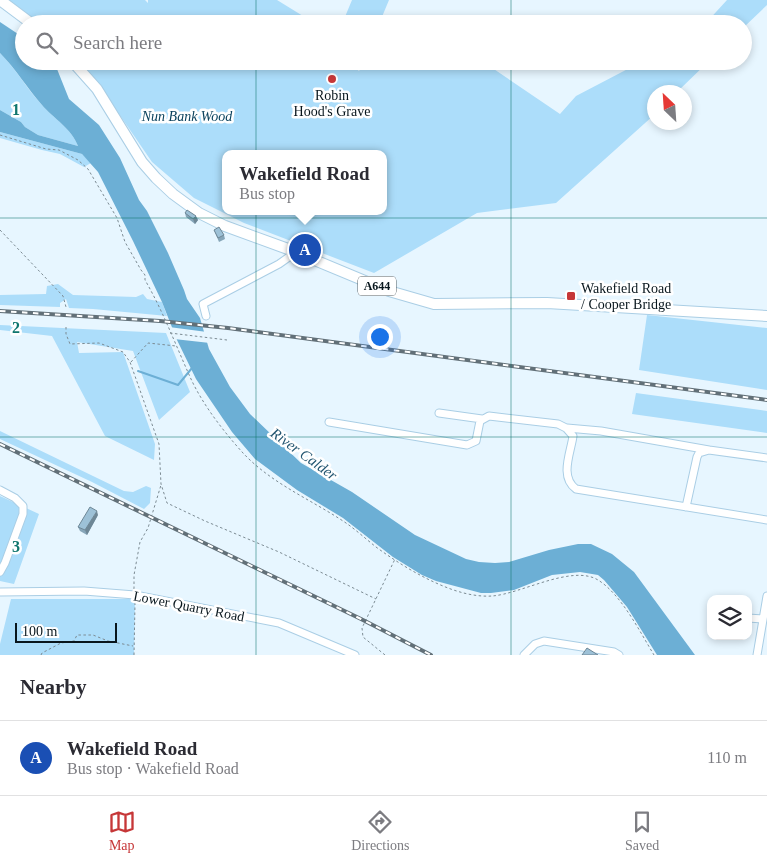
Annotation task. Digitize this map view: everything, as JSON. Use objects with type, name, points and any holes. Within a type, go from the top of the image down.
[{"type":"highway","points":[[0,0],[20,15]]},
{"type":"highway","name":"A644","points":[[80,70],[97,89],[142,162],[173,194],[199,213],[225,226],[296,252],[390,291],[434,304],[547,303],[767,316]]},
{"type":"street","points":[[206,316],[203,304],[279,264],[296,252]]},
{"type":"street","points":[[439,413],[482,419],[494,416],[558,424],[566,428],[601,431],[767,458]]},
{"type":"street","points":[[329,422],[467,445],[476,441],[482,419]]},
{"type":"street","points":[[566,428],[573,436],[567,474],[571,485],[576,489],[767,520]]},
{"type":"street","points":[[686,507],[697,458],[700,453],[709,450]]},
{"type":"street","points":[[0,490],[15,498],[23,506],[23,514],[5,564],[0,572]]},
{"type":"street","name":"Lower Quarry Road","points":[[0,592],[84,591],[134,595],[279,623],[355,655]]},
{"type":"street","points":[[757,655],[767,596]]},
{"type":"street","points":[[752,618],[763,619]]},
{"type":"street","points":[[524,655],[535,644],[544,640],[614,652],[619,655]]},
{"type":"path","points":[[0,135],[46,149],[59,150],[78,160],[88,169],[117,218],[126,242],[145,276],[145,280],[192,381],[206,405],[244,454],[292,492],[346,523],[376,547],[414,572],[448,588],[469,594],[490,596],[512,593],[552,579],[590,576],[609,589],[626,611],[654,655]]},
{"type":"path","points":[[0,230],[63,296],[66,307]]},
{"type":"path","points":[[66,327],[66,334],[70,344],[99,343],[106,345],[123,352],[130,362],[159,444],[161,484],[167,503],[205,522],[279,552],[376,598]]},
{"type":"path","points":[[170,333],[227,340]]},
{"type":"path","points":[[130,362],[148,343],[177,346]]},
{"type":"path","points":[[134,655],[134,575],[140,542],[148,528],[161,484]]},
{"type":"path","points":[[385,655],[363,637],[362,628],[395,559]]},
{"type":"path","points":[[41,655],[61,643],[74,640],[77,635],[93,635],[108,641],[134,646]]},
{"type":"green space","points":[[5,0],[145,0],[148,3],[148,0],[277,0],[301,15],[26,15]]},
{"type":"green space","points":[[352,0],[389,0],[383,15],[346,15]]},
{"type":"green space","points":[[727,0],[767,0],[767,5],[752,19],[752,15],[713,15]]},
{"type":"green space","points":[[0,53],[46,110],[71,134],[78,146],[38,135],[25,127],[21,122],[0,110]]},
{"type":"green space","name":"Nun Bank Wood","points":[[85,70],[495,70],[560,114],[576,96],[626,70],[700,70],[684,85],[647,85],[647,121],[556,203],[477,213],[374,273],[244,223],[228,215],[387,215],[387,150],[222,150],[222,212],[194,198],[152,162],[97,82]]},
{"type":"green space","points":[[0,132],[82,154],[91,163],[84,167],[60,154],[0,138]]},
{"type":"green space","points":[[58,284],[73,295],[136,297],[143,294],[147,299],[162,302],[167,316],[69,308],[66,299],[60,303],[60,307],[0,305],[0,295],[46,294],[47,286]]},
{"type":"green space","points":[[647,315],[767,328],[767,390],[639,370]]},
{"type":"green space","points":[[0,325],[166,333],[190,392],[159,420],[133,351],[77,342],[79,353],[123,352],[155,444],[154,460],[105,436],[52,336],[0,330]]},
{"type":"green space","points":[[636,393],[767,411],[767,433],[632,414]]},
{"type":"green space","points":[[0,431],[124,491],[133,492],[146,486],[151,488],[150,503],[144,509],[92,482],[0,439]]},
{"type":"green space","points":[[0,496],[39,514],[14,584],[0,581]]},
{"type":"green space","points":[[11,599],[135,599],[134,655],[0,655],[0,644]]},
{"type":"shaded area","points":[[0,22],[15,32],[15,70],[57,70],[69,99],[99,125],[120,158],[139,200],[147,211],[168,253],[187,299],[200,318],[209,349],[230,387],[250,414],[301,463],[352,492],[415,535],[466,559],[479,562],[509,562],[549,550],[578,544],[591,544],[612,554],[634,572],[695,655],[657,655],[627,607],[598,575],[580,572],[552,575],[514,590],[481,593],[436,581],[422,575],[393,557],[343,518],[297,490],[255,459],[232,432],[196,379],[177,340],[162,302],[98,172],[82,154],[0,132],[0,110],[21,122],[25,127],[38,135],[78,146],[71,134],[46,110],[0,53]]},
{"type":"pier","points":[[169,327],[207,332],[210,343],[174,339]]},
{"type":"building","points":[[187,210],[196,216],[193,219],[185,213]]},
{"type":"building","points":[[219,227],[224,235],[218,238],[214,230]]},
{"type":"building","points":[[90,507],[97,511],[85,530],[78,527]]},
{"type":"building","points":[[587,648],[598,655],[582,655]]},
{"type":"waterway","points":[[138,371],[178,385],[192,368]]},
{"type":"railway","points":[[0,311],[160,321],[228,328],[767,400]]},
{"type":"railway","points":[[0,444],[361,619],[431,655]]},
{"type":"place","name":"Robin Hood's Grave","points":[[332,79]]},
{"type":"place","name":"Wakefield Road","points":[[305,250]]},
{"type":"place","name":"Wakefield Road / Cooper Bridge","points":[[571,296]]},
{"type":"water label","name":"River Calder","points":[[304,454]]}]
